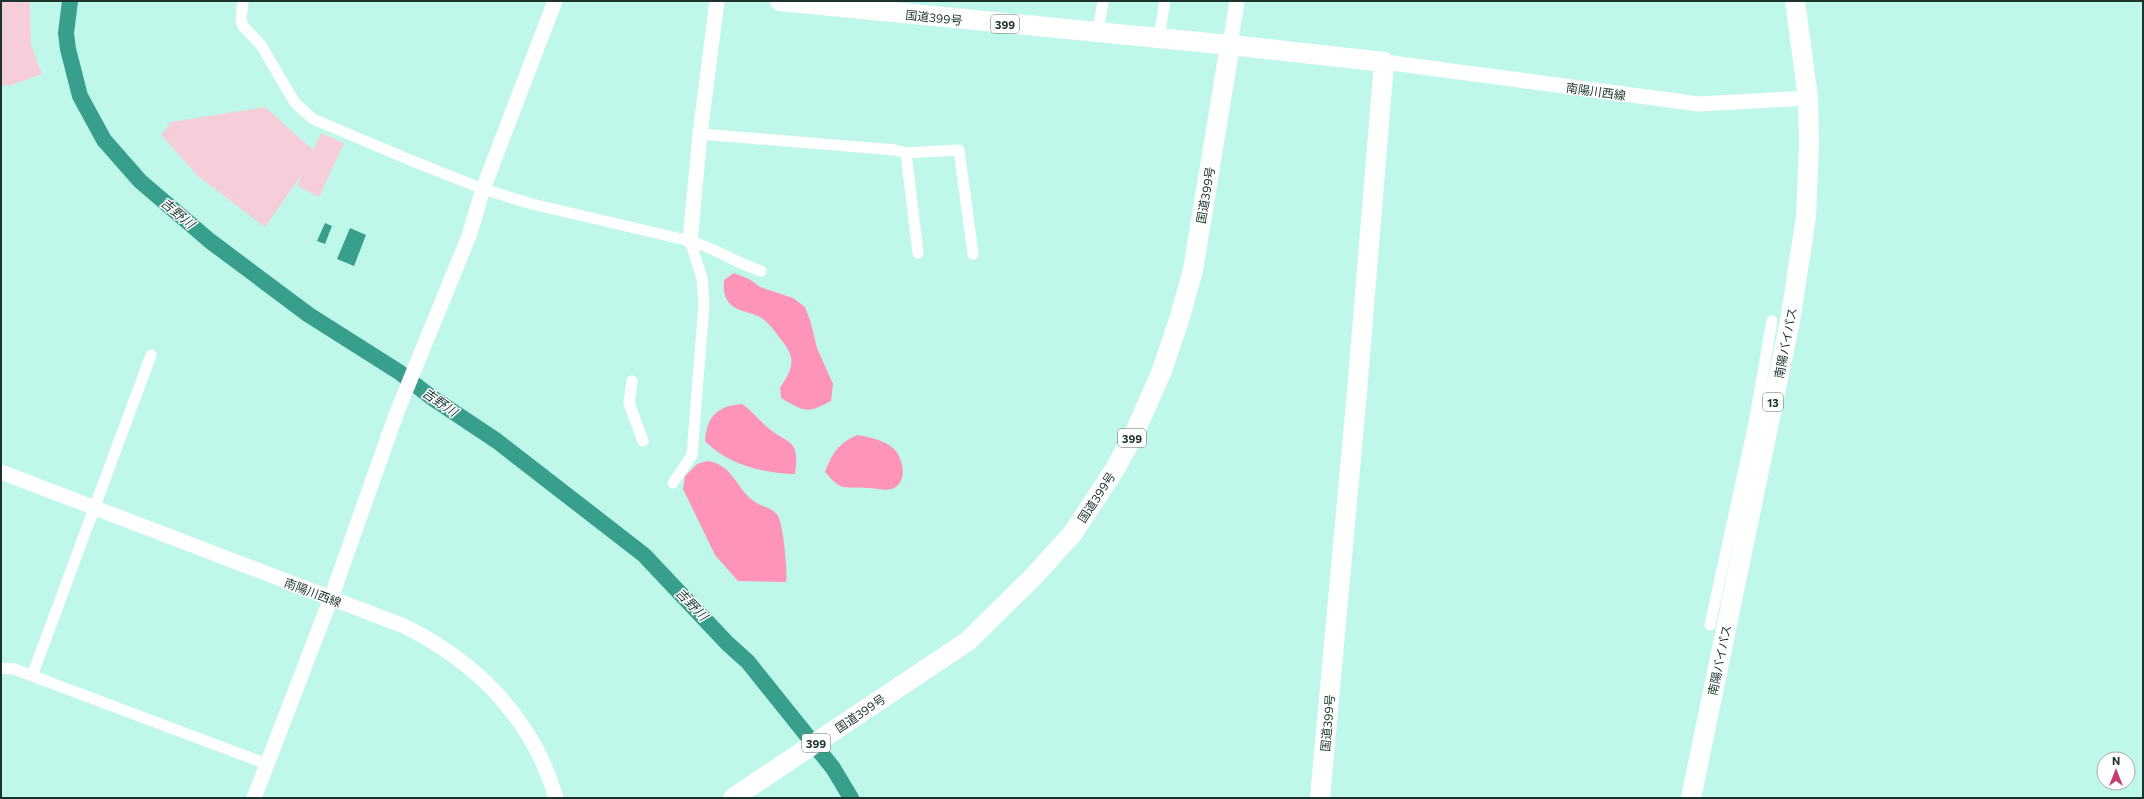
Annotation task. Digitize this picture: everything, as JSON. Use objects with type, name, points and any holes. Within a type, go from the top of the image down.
[{"type":"highway","name":"国道399号","points":[[780,1],[1230,45],[1384,62],[1357,392],[1320,798]]},
{"type":"highway","name":"南陽バイパス","points":[[1691,798],[1790,321],[1806,217],[1809,144],[1808,98],[1795,1]]},
{"type":"highway","name":"国道399号","points":[[733,798],[968,641],[990,621],[1073,533],[1115,469],[1134,434],[1161,373],[1179,320],[1193,270],[1230,45]]},
{"type":"main road","points":[[254,798],[331,598],[397,412],[468,236],[483,189],[555,1]]},
{"type":"main road","points":[[690,241],[700,134],[717,1]]},
{"type":"main road","points":[[1230,45],[1238,1]]},
{"type":"main road","name":"南陽川西線","points":[[1384,62],[1699,104],[1808,98]]},
{"type":"main road","name":"南陽川西線","points":[[1,472],[404,626],[445,648],[487,682],[509,706],[530,736],[541,759],[556,798]]},
{"type":"street","points":[[243,1],[241,20],[243,26],[261,45],[282,84],[302,111],[336,129],[483,189],[532,204],[707,246],[748,267],[761,271]]},
{"type":"street","points":[[1098,32],[1104,1]]},
{"type":"street","points":[[1159,38],[1165,1]]},
{"type":"street","points":[[700,134],[895,150],[906,153],[959,150],[973,254]]},
{"type":"street","points":[[906,153],[918,253]]},
{"type":"street","points":[[673,483],[692,455],[704,304],[702,278],[690,241]]},
{"type":"street","points":[[1710,625],[1754,423],[1772,322]]},
{"type":"street","points":[[32,676],[152,355]]},
{"type":"street","points":[[632,381],[629,403],[643,441]]},
{"type":"street","points":[[1,668],[14,669],[267,764]]},
{"type":"shaded area","points":[[1,1],[30,1],[31,45],[42,74],[9,86],[1,85]]},
{"type":"shaded area","points":[[265,107],[313,150],[321,133],[344,143],[319,197],[297,186],[302,174],[265,227],[199,177],[161,135],[171,122]]},
{"type":"shaded area","points":[[325,223],[332,226],[325,244],[317,241]]},
{"type":"shaded area","points":[[350,228],[366,235],[354,266],[337,259]]},
{"type":"shaded area","points":[[734,273],[749,279],[760,287],[793,298],[805,307],[817,348],[833,384],[831,401],[816,408],[806,410],[801,409],[781,398],[780,388],[789,373],[792,362],[791,356],[785,344],[766,321],[760,317],[740,310],[730,304],[727,300],[724,292],[724,280]]},
{"type":"shaded area","points":[[742,404],[767,427],[792,444],[796,454],[795,474],[783,474],[759,470],[735,462],[714,449],[705,441],[708,425],[715,414],[726,407]]},
{"type":"shaded area","points":[[857,435],[882,441],[894,449],[900,459],[903,470],[900,482],[897,486],[886,490],[871,488],[848,488],[840,486],[825,472],[837,449],[850,438]]},
{"type":"shaded area","points":[[707,461],[716,463],[723,467],[729,472],[749,497],[758,504],[773,511],[778,516],[782,528],[785,548],[786,582],[738,581],[715,555],[683,489],[685,476],[697,464]]},
{"type":"waterway","name":"吉野川","points":[[70,1],[66,33],[68,49],[80,96],[104,140],[140,181],[210,241],[309,315],[399,372],[431,397],[497,441],[644,555],[727,643],[748,662],[833,768],[851,798]]}]
